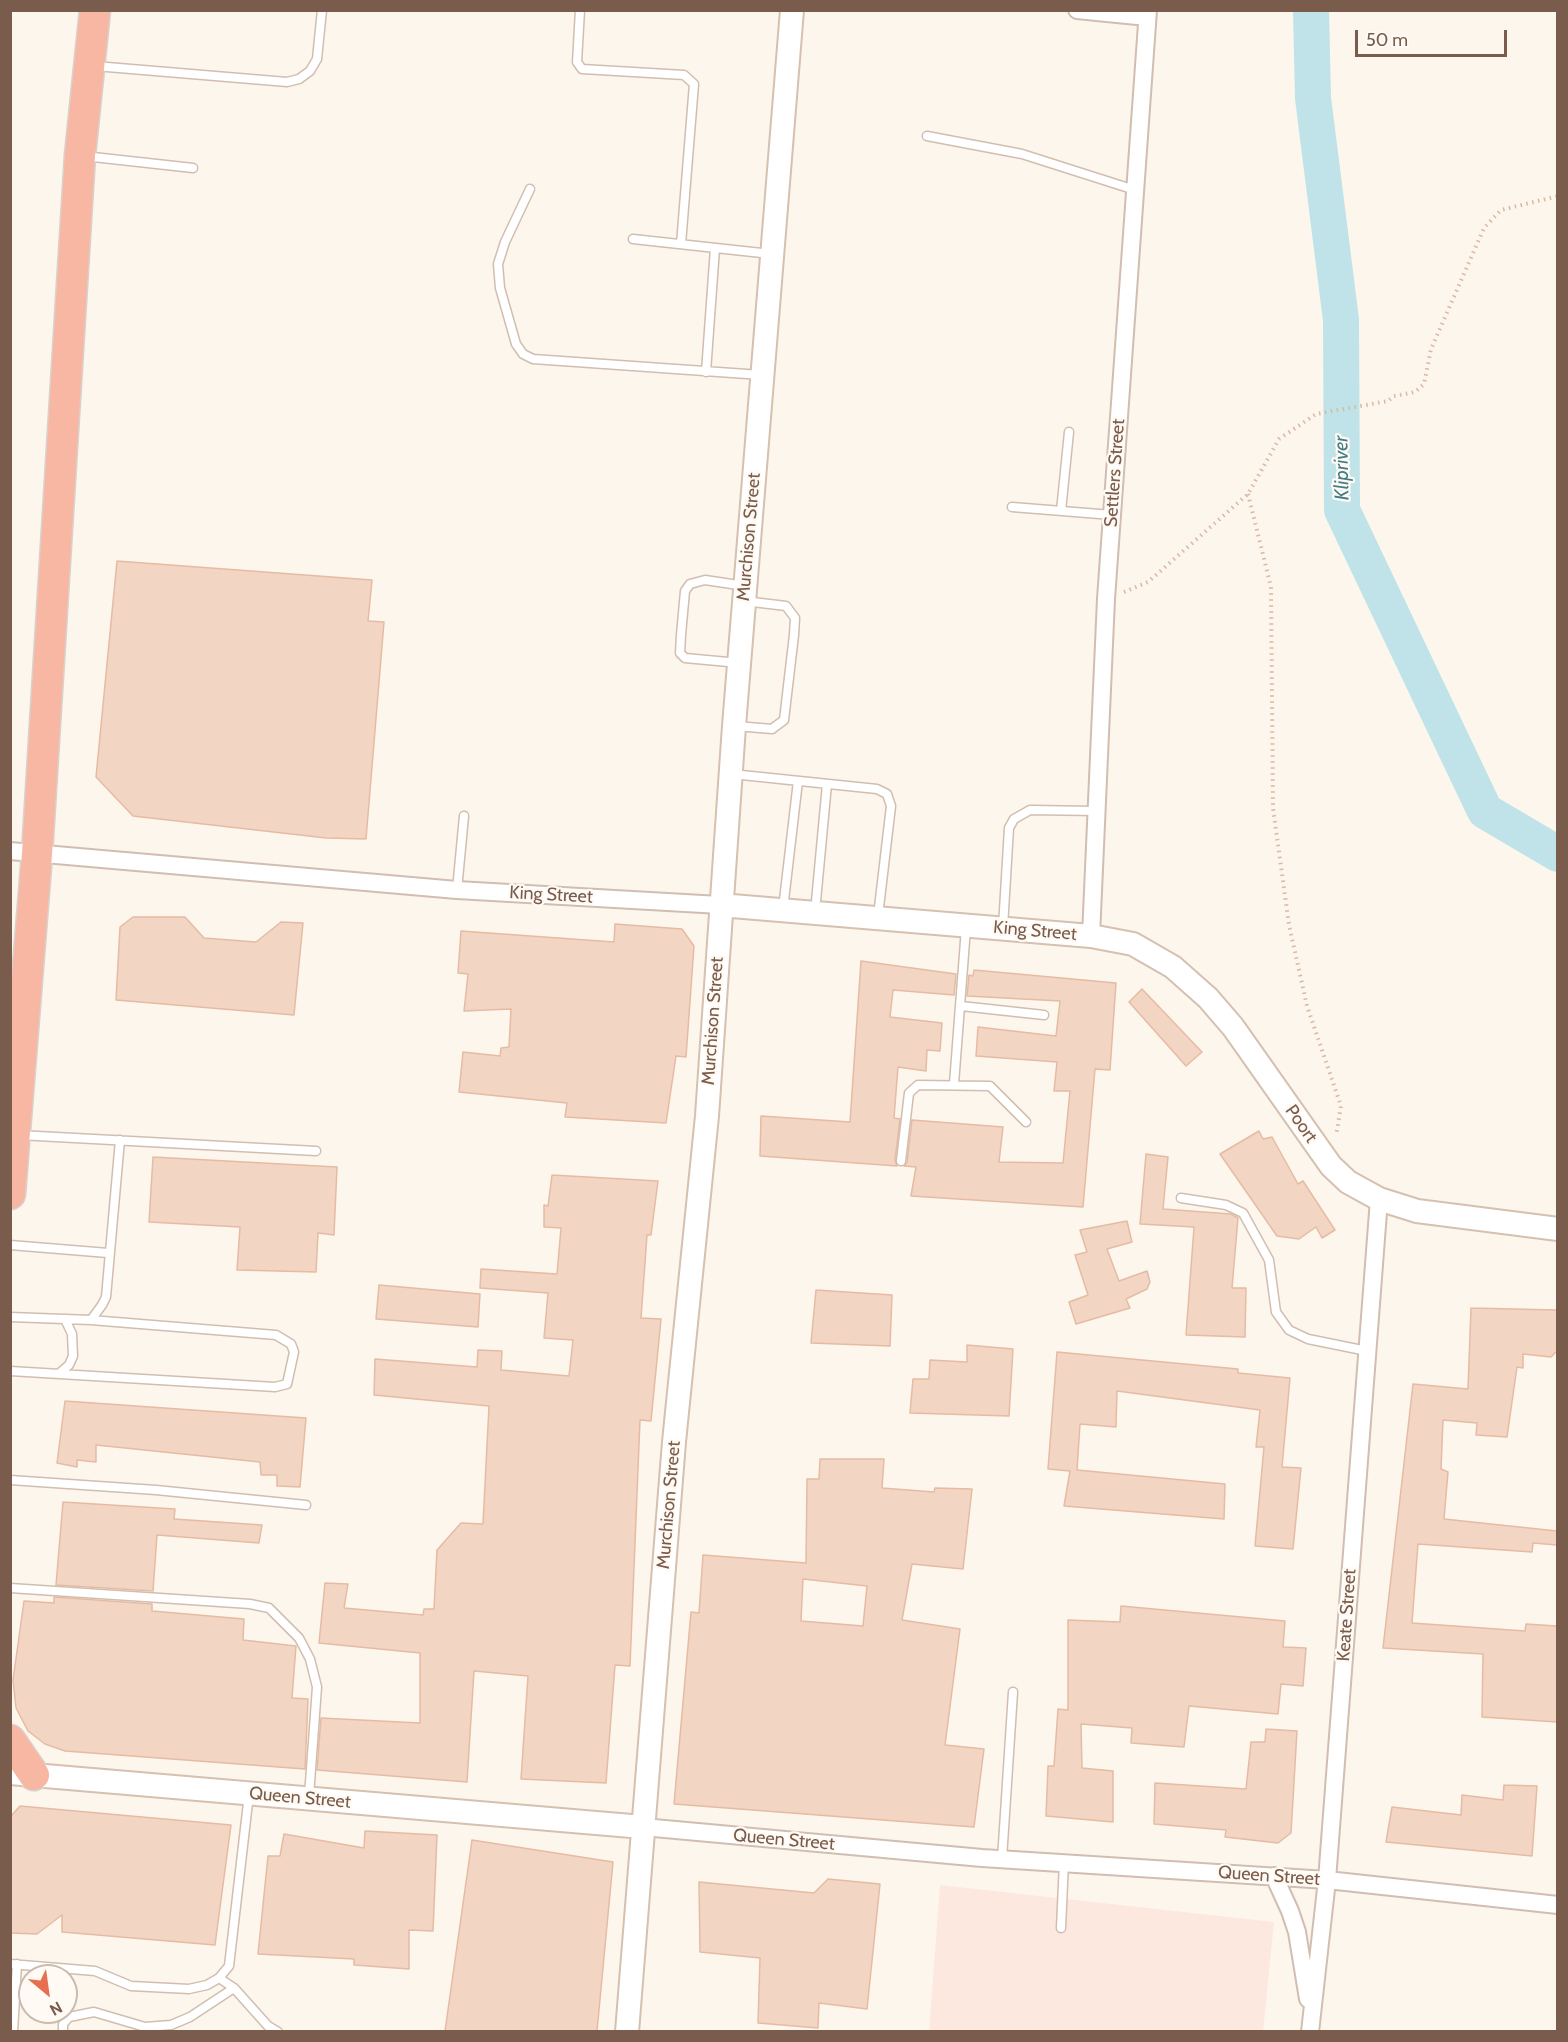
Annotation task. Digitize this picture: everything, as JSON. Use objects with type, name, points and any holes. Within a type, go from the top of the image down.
[{"type":"highway","points":[[10,1194],[16,1135],[22,990],[24,853],[80,155],[95,10]]},
{"type":"highway","points":[[10,1740],[22,1774]]},
{"type":"street","name":"Murchison Street","points":[[627,2031],[674,1442],[707,1116],[730,774],[792,10]]},
{"type":"street","points":[[1077,10],[1147,14]]},
{"type":"street","name":"Settlers Street","points":[[1091,936],[1106,599],[1147,14]]},
{"type":"street","name":"King Street","points":[[24,853],[457,890],[720,905],[1091,936]]},
{"type":"street","name":"Poort","points":[[1091,936],[1132,944],[1148,951],[1196,986],[1233,1028],[1331,1166],[1348,1182],[1379,1199],[1427,1213],[1557,1229]]},
{"type":"street","name":"Keate Street","points":[[1310,2026],[1328,1880],[1379,1199]]},
{"type":"street","name":"Queen Street","points":[[22,1774],[1002,1859],[1328,1880],[1557,1905]]},
{"type":"street","points":[[1274,1876],[1290,1911],[1296,1932],[1310,2026]]},
{"type":"lane","points":[[91,66],[287,82],[299,79],[310,71],[317,59],[322,10]]},
{"type":"lane","points":[[580,10],[577,62],[582,69],[684,75],[694,84],[681,244]]},
{"type":"lane","points":[[927,136],[1022,154],[1135,190]]},
{"type":"lane","points":[[80,155],[193,168]]},
{"type":"lane","points":[[530,189],[505,242],[498,264],[500,288],[516,344],[523,354],[533,359],[762,375]]},
{"type":"lane","points":[[633,239],[771,254]]},
{"type":"lane","points":[[706,372],[715,248]]},
{"type":"lane","points":[[1061,511],[1070,432]]},
{"type":"lane","points":[[1012,507],[1112,515]]},
{"type":"lane","points":[[734,726],[772,729],[784,720],[795,618],[786,606],[705,580],[690,584],[685,591],[680,653],[685,658],[739,663]]},
{"type":"lane","points":[[730,774],[877,789],[889,797],[891,806],[878,917]]},
{"type":"lane","points":[[783,910],[798,781]]},
{"type":"lane","points":[[815,912],[826,784]]},
{"type":"lane","points":[[1003,928],[1009,828],[1014,819],[1030,810],[1097,811]]},
{"type":"lane","points":[[457,890],[464,816]]},
{"type":"lane","points":[[954,1084],[966,925]]},
{"type":"lane","points":[[961,1006],[1044,1015]]},
{"type":"lane","points":[[901,1161],[911,1090],[927,1084],[990,1086],[1026,1122]]},
{"type":"lane","points":[[16,1135],[316,1151]]},
{"type":"lane","points":[[91,1320],[106,1297],[108,1253],[120,1140]]},
{"type":"lane","points":[[1181,1198],[1226,1205],[1244,1213],[1269,1260],[1276,1312],[1288,1330],[1308,1339],[1367,1351]]},
{"type":"lane","points":[[10,1245],[108,1253]]},
{"type":"lane","points":[[10,1317],[91,1320],[276,1335],[291,1344],[294,1352],[287,1384],[275,1387],[61,1372],[10,1371]]},
{"type":"lane","points":[[61,1372],[69,1365],[74,1344],[65,1319]]},
{"type":"lane","points":[[10,1479],[156,1490],[306,1505]]},
{"type":"lane","points":[[10,1588],[250,1604],[269,1608],[299,1638],[310,1659],[317,1687],[309,1798]]},
{"type":"lane","points":[[1002,1859],[1012,1692]]},
{"type":"lane","points":[[13,2031],[14,1964],[95,1971],[131,1986],[189,1989],[207,1985],[219,1978],[229,1966],[249,1793]]},
{"type":"lane","points":[[1060,1928],[1064,1862]]},
{"type":"lane","points":[[219,1978],[234,1988],[268,2026],[278,2031]]},
{"type":"lane","points":[[63,2031],[63,2024],[69,2017],[94,2012],[145,2027],[171,2025],[190,2017],[234,1988]]},
{"type":"path","points":[[1106,599],[1148,582],[1248,494],[1279,439],[1316,414],[1374,404],[1415,392],[1424,384],[1431,348],[1449,301],[1469,265],[1484,228],[1501,210],[1557,196]]},
{"type":"path","points":[[1248,494],[1271,587],[1273,808],[1289,925],[1307,1006],[1341,1106],[1331,1166]]},
{"type":"shaded area","points":[[940,1885],[1274,1922],[1263,2031],[929,2032]]},
{"type":"building","points":[[117,561],[372,580],[368,621],[384,622],[366,839],[326,838],[133,816],[96,777]]},
{"type":"building","points":[[133,917],[185,917],[204,938],[256,942],[281,922],[303,923],[294,1015],[116,1000],[120,927]]},
{"type":"building","points":[[615,924],[682,929],[694,946],[686,1057],[676,1056],[666,1123],[565,1117],[567,1103],[459,1092],[463,1052],[500,1056],[501,1048],[509,1047],[511,1009],[464,1011],[468,974],[458,973],[461,931],[614,942]]},
{"type":"building","points":[[861,961],[956,974],[954,995],[893,990],[890,1017],[942,1023],[940,1051],[927,1050],[926,1071],[898,1067],[894,1118],[900,1119],[895,1160],[897,1166],[760,1156],[761,1116],[850,1122]]},
{"type":"building","points":[[974,970],[1116,983],[1110,1070],[1095,1069],[1083,1207],[911,1196],[916,1167],[904,1166],[907,1162],[912,1120],[1003,1127],[999,1162],[1063,1163],[1070,1091],[1054,1091],[1057,1062],[976,1056],[978,1027],[1056,1036],[1060,1001],[967,996],[969,975],[973,976]]},
{"type":"building","points":[[1142,989],[1202,1052],[1186,1066],[1129,1002]]},
{"type":"building","points":[[1259,1131],[1263,1139],[1272,1137],[1298,1184],[1303,1181],[1335,1230],[1322,1238],[1316,1227],[1299,1239],[1277,1236],[1220,1154]]},
{"type":"building","points":[[1146,1154],[1168,1157],[1163,1209],[1231,1214],[1238,1218],[1232,1288],[1246,1288],[1245,1337],[1186,1335],[1194,1227],[1140,1224]]},
{"type":"building","points":[[153,1157],[337,1167],[334,1235],[318,1233],[316,1272],[237,1270],[240,1227],[149,1222]]},
{"type":"building","points":[[552,1175],[658,1181],[651,1235],[647,1235],[641,1318],[661,1319],[651,1421],[640,1420],[630,1666],[615,1665],[606,1783],[521,1779],[528,1676],[474,1671],[467,1782],[317,1770],[321,1718],[420,1723],[420,1653],[319,1643],[325,1583],[348,1584],[344,1608],[423,1615],[424,1609],[434,1609],[437,1550],[461,1523],[483,1524],[489,1406],[374,1395],[375,1359],[477,1367],[478,1350],[502,1351],[501,1370],[569,1376],[573,1340],[544,1338],[548,1293],[480,1288],[481,1269],[557,1274],[561,1228],[544,1227],[544,1205],[548,1206]]},
{"type":"building","points":[[1127,1221],[1132,1242],[1107,1249],[1119,1281],[1147,1271],[1150,1282],[1147,1289],[1126,1299],[1130,1308],[1076,1324],[1069,1302],[1088,1295],[1075,1255],[1087,1252],[1080,1230]]},
{"type":"building","points":[[379,1285],[480,1294],[478,1327],[376,1319]]},
{"type":"building","points":[[816,1290],[892,1295],[890,1346],[811,1343]]},
{"type":"building","points":[[1471,1308],[1557,1310],[1557,1351],[1551,1357],[1523,1354],[1523,1368],[1517,1367],[1507,1437],[1476,1435],[1477,1423],[1443,1420],[1441,1469],[1448,1472],[1444,1519],[1557,1531],[1557,1545],[1533,1543],[1532,1552],[1418,1544],[1412,1623],[1525,1631],[1526,1624],[1557,1626],[1557,1722],[1482,1717],[1483,1654],[1383,1648],[1413,1384],[1468,1389]]},
{"type":"building","points":[[967,1345],[1013,1349],[1009,1416],[910,1413],[913,1379],[929,1379],[930,1360],[967,1362]]},
{"type":"building","points":[[1057,1352],[1238,1369],[1238,1373],[1290,1378],[1282,1467],[1301,1468],[1293,1549],[1255,1546],[1264,1447],[1256,1447],[1260,1410],[1117,1391],[1116,1427],[1080,1424],[1077,1470],[1225,1484],[1224,1519],[1064,1506],[1070,1471],[1048,1469]]},
{"type":"building","points":[[65,1401],[306,1418],[300,1487],[277,1486],[277,1475],[261,1475],[260,1462],[96,1445],[96,1462],[77,1460],[77,1467],[57,1463]]},
{"type":"building","points":[[820,1459],[884,1459],[882,1488],[934,1492],[935,1488],[972,1489],[963,1569],[912,1564],[902,1620],[960,1629],[945,1745],[984,1749],[974,1827],[674,1804],[691,1612],[699,1613],[703,1555],[806,1563],[807,1479],[819,1479]],"holes":[[[803,1579],[867,1586],[863,1626],[801,1621]]]},
{"type":"building","points":[[63,1502],[175,1509],[174,1519],[262,1525],[259,1543],[157,1535],[153,1591],[56,1585]]},
{"type":"building","points":[[54,1597],[152,1604],[152,1611],[244,1619],[243,1640],[296,1646],[292,1698],[308,1699],[305,1769],[65,1751],[45,1744],[28,1731],[16,1708],[13,1680],[24,1601],[54,1603]]},
{"type":"building","points":[[1121,1606],[1285,1621],[1283,1647],[1306,1648],[1303,1686],[1281,1684],[1278,1714],[1189,1706],[1184,1747],[1131,1743],[1132,1728],[1081,1724],[1082,1768],[1113,1771],[1113,1822],[1046,1816],[1048,1766],[1054,1766],[1058,1709],[1068,1710],[1068,1620],[1120,1622]]},
{"type":"building","points":[[1266,1729],[1297,1731],[1291,1833],[1278,1843],[1225,1837],[1226,1830],[1154,1824],[1155,1783],[1246,1789],[1251,1742],[1265,1742]]},
{"type":"building","points":[[1504,1785],[1537,1786],[1532,1856],[1386,1842],[1392,1807],[1461,1815],[1462,1795],[1503,1800]]},
{"type":"building","points":[[20,1806],[231,1825],[215,1945],[62,1932],[62,1915],[37,1934],[10,1933],[10,1817]]},
{"type":"building","points":[[365,1831],[437,1835],[433,1931],[409,1930],[409,1969],[354,1965],[354,1959],[258,1954],[268,1856],[280,1856],[284,1834],[364,1848]]},
{"type":"building","points":[[472,1840],[613,1862],[597,2031],[445,2031]]},
{"type":"building","points":[[828,1879],[880,1884],[867,2009],[819,2003],[818,2028],[758,2023],[760,1958],[700,1952],[699,1882],[814,1893]]},
{"type":"waterway","name":"Klipriver","points":[[1311,10],[1313,98],[1341,320],[1342,510],[1485,811],[1558,854]]}]
